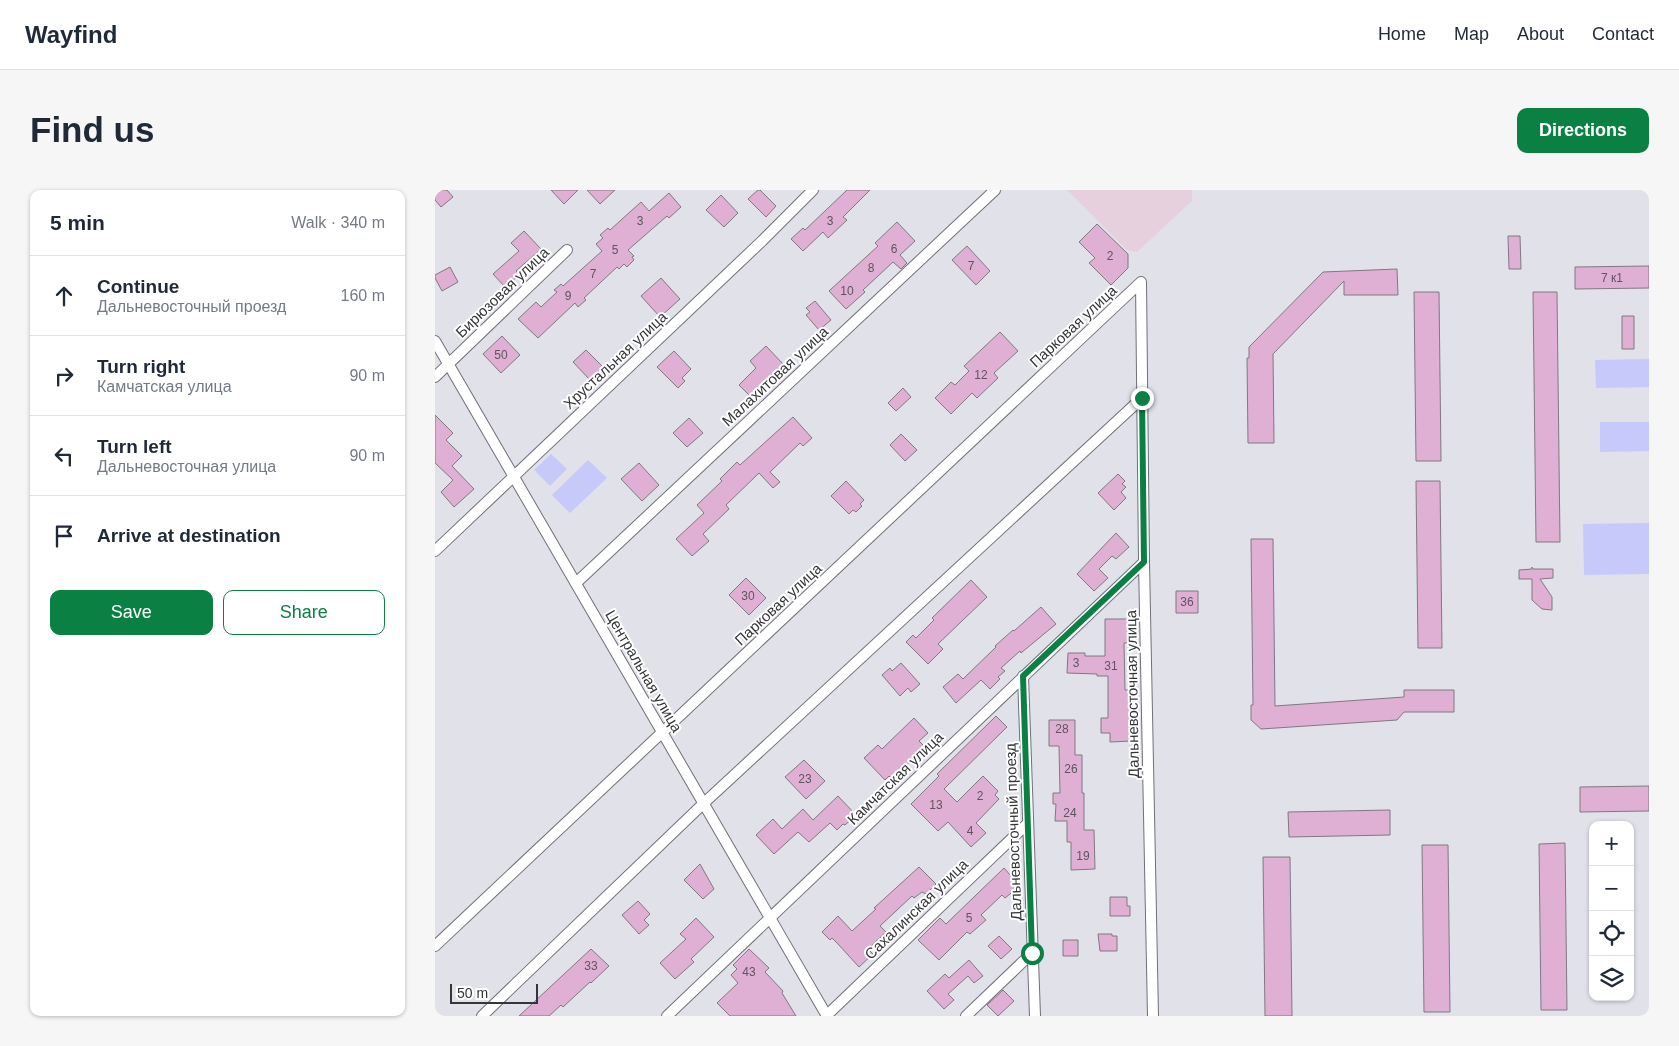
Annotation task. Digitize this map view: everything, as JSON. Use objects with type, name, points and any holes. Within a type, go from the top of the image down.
[{"type":"street","name":"Хрустальная улица","points":[[435,550],[762,241],[813,190]]},
{"type":"street","name":"Малахитовая улица","points":[[576,583],[995,190]]},
{"type":"street","name":"Бирюзовая улица","points":[[435,377],[567,250]]},
{"type":"street","name":"Дальневосточная улица","points":[[1141,282],[1144,562],[1153,1016]]},
{"type":"street","name":"Парковая улица","points":[[435,946],[1141,282]]},
{"type":"street","name":"Центральная улица","points":[[435,341],[827,1016]]},
{"type":"street","points":[[482,1016],[704,803],[1142,398]]},
{"type":"street","name":"Камчатская улица","points":[[667,1016],[1144,562]]},
{"type":"street","name":"Дальневосточный проезд","points":[[1023,676],[1035,1016]]},
{"type":"street","name":"Сахалинская улица","points":[[827,1016],[1028,824]]},
{"type":"street","points":[[966,1016],[1032,953]]},
{"type":"shaded area","points":[[1067,190],[1192,190],[1192,201],[1137,252],[1127,250]]},
{"type":"shaded area","points":[[1649,359],[1649,387],[1596,388],[1595,360]]},
{"type":"shaded area","points":[[1600,422],[1649,422],[1649,451],[1600,452]]},
{"type":"shaded area","points":[[551,454],[567,469],[550,486],[534,470]]},
{"type":"shaded area","points":[[588,460],[607,478],[570,513],[552,495]]},
{"type":"shaded area","points":[[1649,523],[1649,574],[1584,575],[1583,524]]},
{"type":"building","points":[[435,190],[447,190],[453,197],[441,207],[435,200]]},
{"type":"building","points":[[551,190],[578,190],[564,204]]},
{"type":"building","points":[[587,190],[615,190],[600,204]]},
{"type":"building","points":[[758,190],[776,206],[766,217],[748,199]]},
{"type":"building","points":[[847,190],[870,190],[843,217],[847,220],[828,238],[823,232],[803,251],[791,239],[803,228],[805,230]]},
{"type":"building","points":[[669,193],[681,207],[669,218],[667,216],[628,250],[634,256],[632,257],[634,260],[627,267],[624,264],[619,269],[617,267],[584,298],[586,300],[578,307],[575,303],[538,338],[518,319],[536,302],[541,307],[557,292],[554,290],[561,284],[563,286],[602,251],[596,244],[603,238],[600,235],[608,228],[610,230],[641,202],[649,211]]},
{"type":"building","points":[[721,195],[738,213],[724,227],[706,210]]},
{"type":"building","points":[[897,222],[915,241],[900,255],[907,263],[901,269],[893,262],[846,309],[829,291],[878,246],[875,243]]},
{"type":"building","points":[[1097,224],[1128,254],[1128,268],[1111,285],[1089,263],[1095,258],[1079,242]]},
{"type":"building","points":[[524,231],[541,249],[516,271],[519,273],[517,277],[505,287],[493,274],[519,251],[511,243]]},
{"type":"building","points":[[1508,236],[1520,236],[1521,269],[1509,269]]},
{"type":"building","points":[[967,246],[990,271],[976,285],[952,260]]},
{"type":"building","points":[[1649,266],[1649,288],[1575,289],[1575,267]]},
{"type":"building","points":[[450,267],[458,282],[442,291],[435,275]]},
{"type":"building","points":[[1397,269],[1398,295],[1344,295],[1344,281],[1273,354],[1274,443],[1248,443],[1247,358],[1249,358],[1249,347],[1323,272]]},
{"type":"building","points":[[661,278],[680,299],[660,317],[641,296]]},
{"type":"building","points":[[1414,292],[1439,292],[1441,461],[1416,461]]},
{"type":"building","points":[[1533,292],[1557,292],[1560,542],[1536,542]]},
{"type":"building","points":[[815,301],[831,320],[819,330],[806,315],[810,312],[806,308]]},
{"type":"building","points":[[1622,316],[1634,316],[1634,349],[1622,349]]},
{"type":"building","points":[[1000,332],[1018,351],[994,373],[998,378],[977,398],[972,393],[951,414],[935,398],[951,382],[955,385],[969,371],[964,366]]},
{"type":"building","points":[[502,336],[520,355],[501,373],[483,354]]},
{"type":"building","points":[[766,346],[783,364],[760,386],[764,389],[753,399],[739,385],[756,368],[750,361]]},
{"type":"building","points":[[586,350],[603,367],[590,380],[573,362]]},
{"type":"building","points":[[674,351],[691,369],[682,378],[685,381],[678,388],[657,367]]},
{"type":"building","points":[[903,388],[911,397],[896,411],[888,403]]},
{"type":"building","points":[[435,415],[453,433],[446,440],[462,456],[452,466],[474,489],[454,507],[441,492],[453,480],[435,463]]},
{"type":"building","points":[[793,417],[812,438],[803,446],[800,443],[770,472],[780,482],[773,488],[759,473],[726,505],[729,509],[703,534],[709,541],[692,556],[676,539],[704,513],[697,505],[722,481],[720,479],[737,462],[740,465]]},
{"type":"building","points":[[689,418],[703,433],[687,447],[673,433]]},
{"type":"building","points":[[901,434],[917,450],[905,461],[890,445]]},
{"type":"building","points":[[639,463],[659,485],[642,501],[621,479]]},
{"type":"building","points":[[1118,474],[1125,481],[1122,484],[1126,487],[1121,492],[1126,498],[1114,510],[1098,493]]},
{"type":"building","points":[[846,481],[864,500],[860,504],[862,506],[856,512],[853,510],[849,514],[831,496]]},
{"type":"building","points":[[1416,481],[1440,481],[1442,648],[1418,648]]},
{"type":"building","points":[[1116,533],[1129,547],[1116,559],[1112,556],[1099,569],[1108,578],[1094,591],[1077,574]]},
{"type":"building","points":[[1251,539],[1273,539],[1275,706],[1404,697],[1404,690],[1454,690],[1454,712],[1404,712],[1397,720],[1261,729],[1251,720],[1251,705],[1253,705]]},
{"type":"building","points":[[1532,567],[1533,569],[1553,569],[1553,578],[1540,579],[1552,597],[1552,610],[1542,609],[1532,600],[1532,579],[1519,579],[1519,570],[1532,569]]},
{"type":"building","points":[[746,578],[766,598],[749,615],[729,595]]},
{"type":"building","points":[[971,580],[987,597],[938,644],[943,649],[928,664],[906,642],[913,635],[916,638],[934,620],[932,618]]},
{"type":"building","points":[[1176,591],[1198,591],[1198,613],[1176,613]]},
{"type":"building","points":[[1041,607],[1056,624],[1001,668],[1005,671],[998,677],[1000,679],[990,689],[981,680],[956,703],[943,687],[958,674],[963,679],[995,646]]},
{"type":"building","points":[[1105,619],[1128,619],[1128,643],[1124,643],[1125,690],[1129,690],[1132,741],[1110,742],[1110,733],[1101,733],[1101,718],[1108,718],[1108,676],[1067,673],[1068,653],[1085,653],[1085,656],[1105,656]]},
{"type":"building","points":[[901,663],[920,684],[911,692],[908,688],[900,696],[882,675],[890,668],[892,671]]},
{"type":"building","points":[[996,716],[1007,727],[944,789],[957,802],[983,776],[998,791],[995,795],[999,799],[976,823],[986,833],[971,847],[948,822],[938,831],[911,804],[939,776],[937,774]]},
{"type":"building","points":[[914,718],[928,733],[919,741],[925,747],[892,779],[889,776],[885,780],[864,758],[878,745],[882,749]]},
{"type":"building","points":[[1049,720],[1075,720],[1075,755],[1082,755],[1084,830],[1094,830],[1095,869],[1071,870],[1071,842],[1067,842],[1067,821],[1055,821],[1056,804],[1053,804],[1053,793],[1060,793],[1059,746],[1049,746]]},
{"type":"building","points":[[804,760],[825,781],[806,799],[785,777]]},
{"type":"building","points":[[1649,786],[1649,811],[1580,812],[1580,787]]},
{"type":"building","points":[[838,796],[856,815],[837,830],[830,823],[809,842],[798,832],[774,854],[756,835],[773,819],[782,829],[803,809],[813,820]]},
{"type":"building","points":[[1390,810],[1390,835],[1289,837],[1288,812]]},
{"type":"building","points":[[1565,843],[1567,1010],[1541,1010],[1539,844]]},
{"type":"building","points":[[1422,845],[1448,845],[1450,1012],[1424,1012]]},
{"type":"building","points":[[1263,857],[1290,857],[1292,1016],[1265,1016]]},
{"type":"building","points":[[700,864],[714,889],[703,899],[684,880]]},
{"type":"building","points":[[919,867],[936,884],[926,894],[922,892],[914,898],[912,896],[880,926],[886,932],[868,949],[873,954],[859,967],[832,938],[830,940],[822,932],[838,916],[852,931]]},
{"type":"building","points":[[1004,868],[1020,886],[1005,898],[1002,895],[981,915],[986,920],[970,934],[967,932],[939,960],[918,940],[940,918],[946,924]]},
{"type":"building","points":[[1110,897],[1127,897],[1127,906],[1130,906],[1130,916],[1110,916]]},
{"type":"building","points":[[638,901],[650,914],[644,920],[649,925],[639,934],[622,915]]},
{"type":"building","points":[[696,918],[714,937],[691,959],[694,962],[675,979],[660,963],[686,939],[680,934]]},
{"type":"building","points":[[1098,934],[1117,936],[1117,951],[1100,951]]},
{"type":"building","points":[[999,936],[1012,949],[1001,959],[988,946]]},
{"type":"building","points":[[1063,940],[1078,940],[1078,956],[1063,956]]},
{"type":"building","points":[[591,949],[609,966],[591,983],[563,1007],[561,1005],[549,1016],[519,1016]]},
{"type":"building","points":[[749,949],[769,968],[765,972],[783,991],[782,993],[796,1016],[730,1016],[717,1003],[738,983],[731,975],[737,969],[733,965]]},
{"type":"building","points":[[969,960],[983,976],[974,983],[968,976],[948,994],[954,1000],[944,1009],[927,991],[945,974],[949,978]]},
{"type":"building","points":[[1003,990],[1014,1001],[998,1016],[987,1005]]},
{"type":"route","points":[[1032,953],[1023,676],[1144,562],[1142,398]]}]
